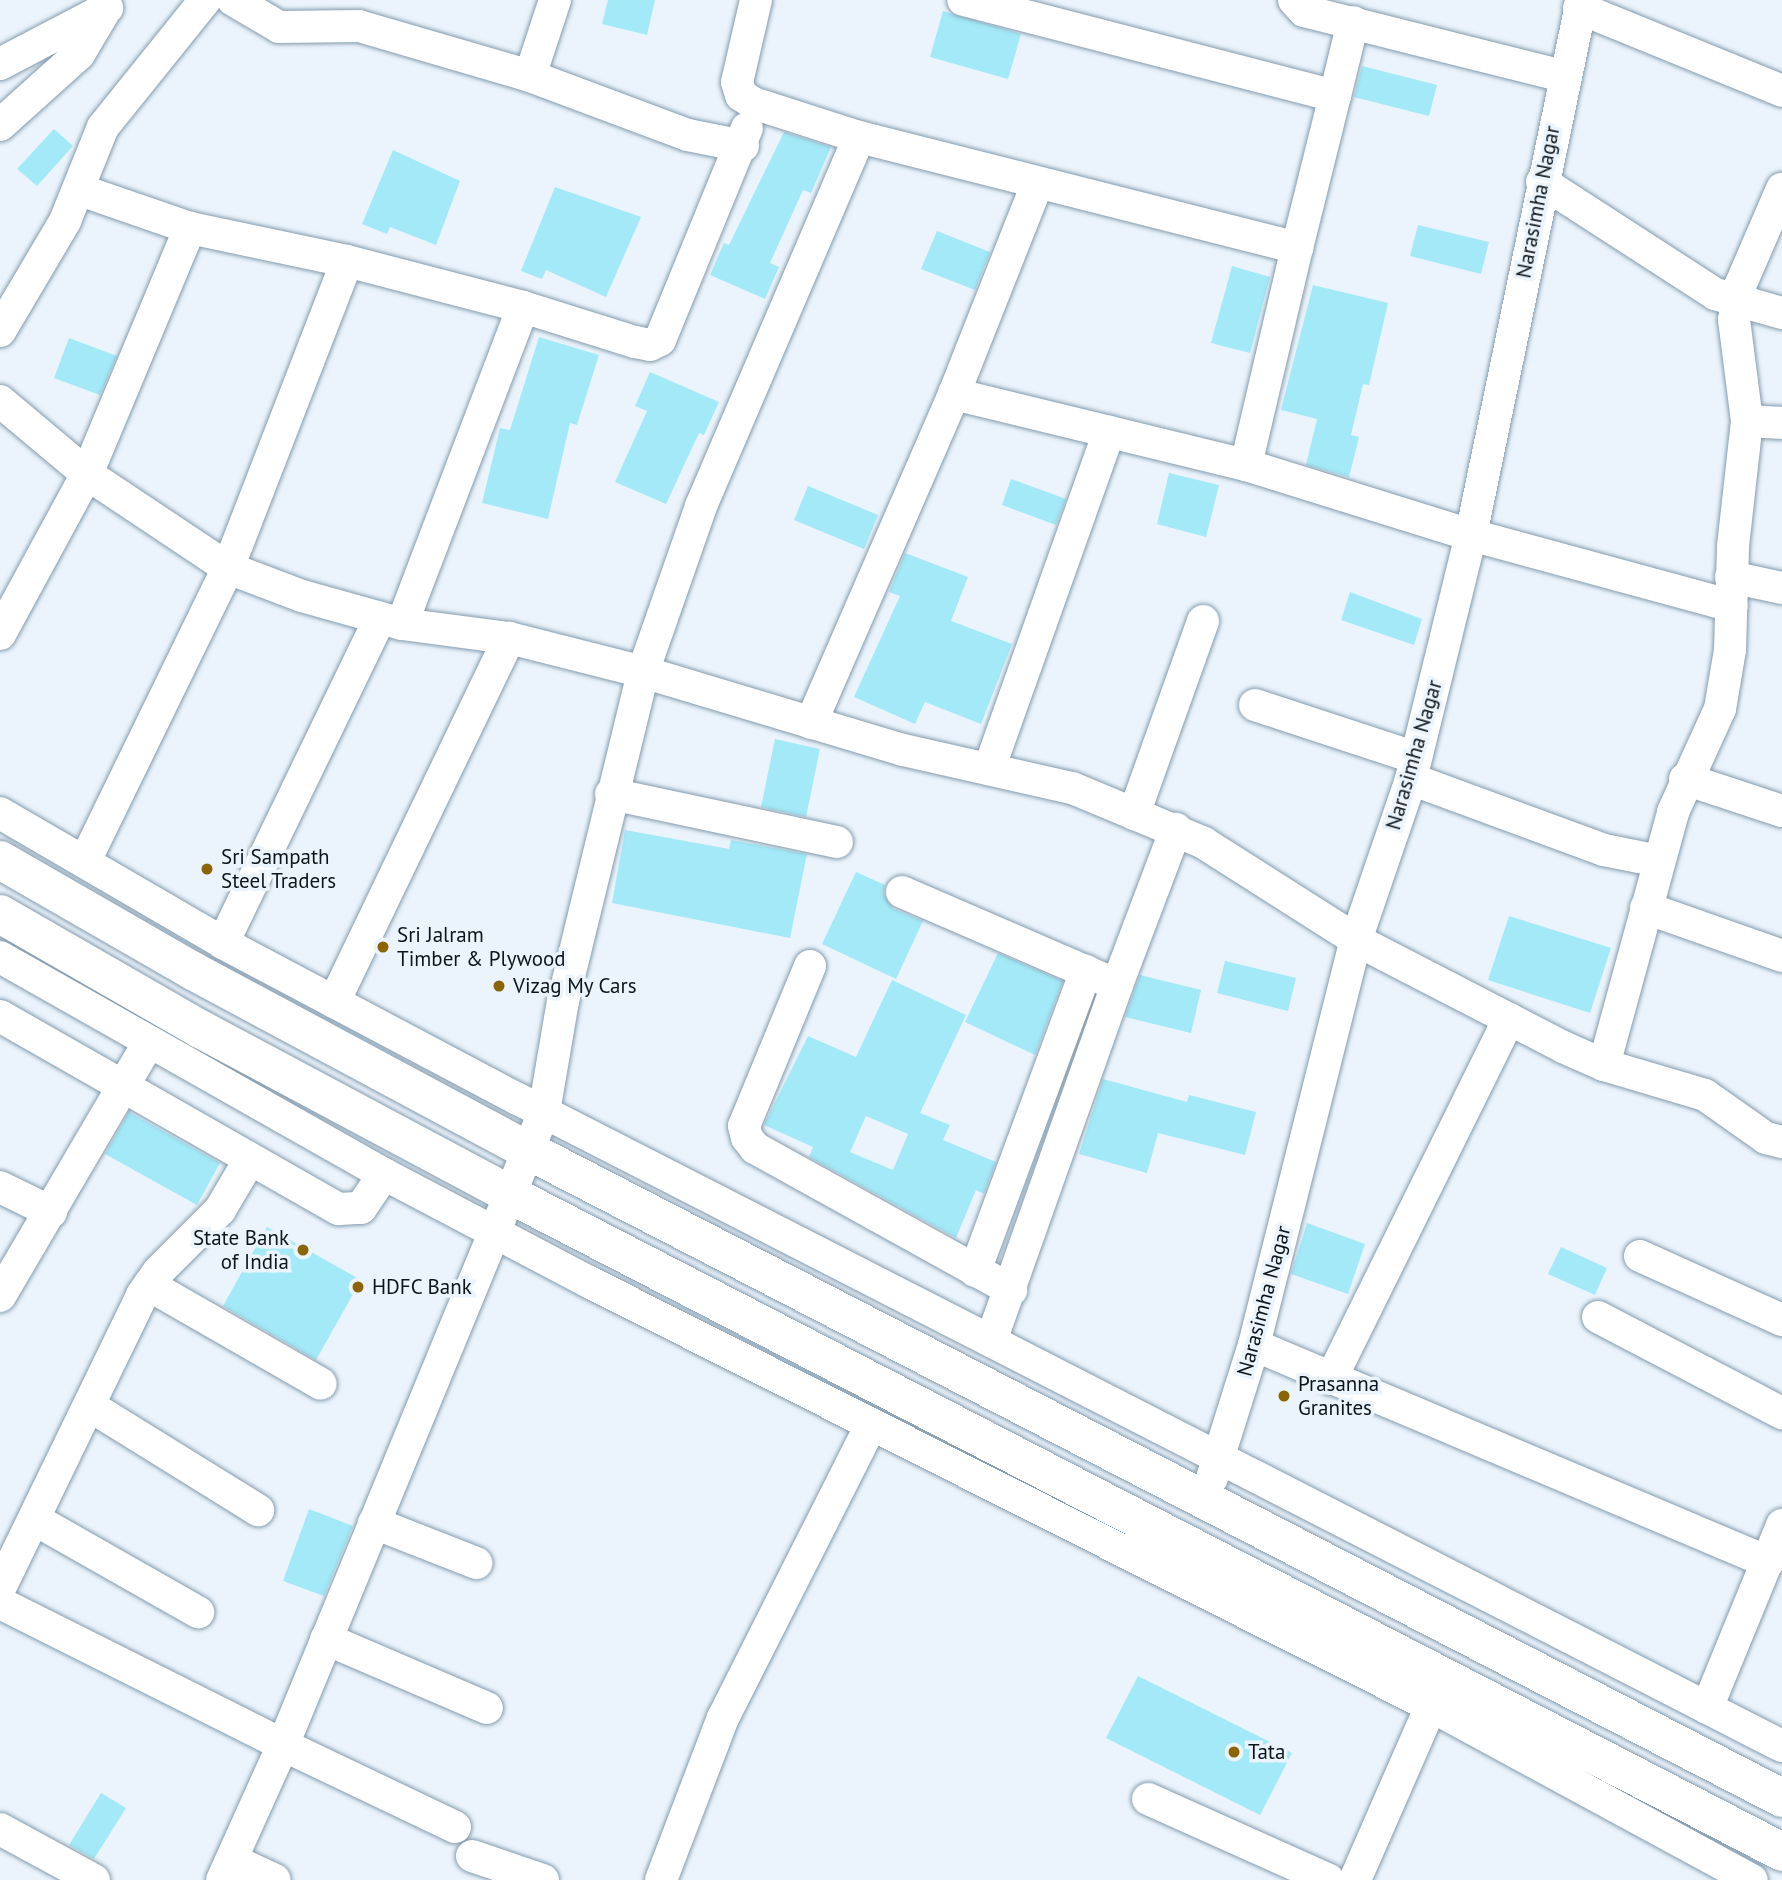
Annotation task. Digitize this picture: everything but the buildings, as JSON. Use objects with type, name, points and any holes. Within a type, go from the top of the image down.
[{"type":"main road","points":[[0,860],[205,977],[529,1151],[1782,1798]]},
{"type":"main road","points":[[0,914],[200,1029],[509,1194],[1782,1852]]},
{"type":"street","points":[[0,331],[80,190],[103,127],[205,0]]},
{"type":"street","points":[[233,0],[279,27],[364,13],[688,135],[743,146]]},
{"type":"street","points":[[530,76],[555,0]]},
{"type":"street","points":[[756,0],[737,82],[741,95],[753,103],[859,137],[1297,248]]},
{"type":"street","points":[[963,0],[1335,96]]},
{"type":"street","points":[[1294,0],[1304,11],[1562,76]]},
{"type":"street","points":[[1581,4],[1782,91]]},
{"type":"street","name":"Narasimha Nagar","points":[[1205,1499],[1254,1345],[1356,940],[1414,769],[1471,535],[1562,76],[1581,4]]},
{"type":"street","points":[[0,64],[109,6]]},
{"type":"street","points":[[0,125],[79,54],[109,6]]},
{"type":"street","points":[[1246,465],[1353,22]]},
{"type":"street","points":[[80,190],[190,228],[347,261],[523,307],[650,345],[660,340],[743,146],[753,103]]},
{"type":"street","points":[[275,1880],[227,1870],[283,1745],[544,1112],[563,1001],[611,794],[643,672],[701,506],[859,137]]},
{"type":"street","points":[[1542,182],[1694,281],[1737,303],[1782,313]]},
{"type":"street","points":[[811,723],[954,394],[1037,184]]},
{"type":"street","points":[[1604,1065],[1659,861],[1685,779],[1720,709],[1747,421],[1734,320],[1754,249],[1782,189]]},
{"type":"street","points":[[0,634],[87,474],[190,228]]},
{"type":"street","points":[[85,861],[228,568],[347,261]]},
{"type":"street","points":[[223,943],[391,621],[523,307]]},
{"type":"street","points":[[954,394],[1246,465],[1471,535],[1732,591],[1782,588]]},
{"type":"street","points":[[0,401],[87,474],[228,568],[302,596],[391,621],[509,638],[643,672],[811,723],[1072,788],[1176,829],[1356,940],[1509,1019],[1604,1065],[1705,1095],[1766,1138],[1782,1142]]},
{"type":"street","points":[[1747,421],[1782,423]]},
{"type":"street","points":[[989,769],[1109,432]]},
{"type":"street","points":[[1134,814],[1203,621]]},
{"type":"street","points":[[334,1002],[509,638]]},
{"type":"street","points":[[1255,705],[1592,845],[1659,861]]},
{"type":"street","points":[[1685,779],[1782,811]]},
{"type":"street","points":[[611,794],[837,842]]},
{"type":"street","points":[[0,813],[223,943],[544,1112],[992,1338],[1219,1458],[1782,1746]]},
{"type":"street","points":[[992,1338],[1117,985],[1176,829]]},
{"type":"street","points":[[902,892],[1117,985]]},
{"type":"street","points":[[1646,908],[1782,956]]},
{"type":"street","points":[[0,957],[384,1174],[872,1425],[1431,1706],[1752,1880]]},
{"type":"street","points":[[810,966],[744,1125],[747,1138],[755,1148],[1011,1290]]},
{"type":"street","points":[[975,1271],[1086,971]]},
{"type":"street","points":[[0,1016],[339,1209],[361,1208],[384,1174]]},
{"type":"street","points":[[1331,1379],[1509,1019]]},
{"type":"street","points":[[0,1296],[149,1042]]},
{"type":"street","points":[[0,1588],[149,1285],[220,1210],[250,1159]]},
{"type":"street","points":[[0,1188],[51,1212]]},
{"type":"street","points":[[1640,1256],[1782,1320]]},
{"type":"street","points":[[149,1285],[321,1384]]},
{"type":"street","points":[[1598,1317],[1782,1413]]},
{"type":"street","points":[[1254,1345],[1331,1379],[1529,1458],[1769,1562]]},
{"type":"street","points":[[90,1406],[258,1510]]},
{"type":"street","points":[[661,1880],[723,1718],[872,1425]]},
{"type":"street","points":[[34,1519],[198,1612]]},
{"type":"street","points":[[374,1523],[476,1563]]},
{"type":"street","points":[[1707,1708],[1782,1525]]},
{"type":"street","points":[[0,1603],[283,1745],[455,1827]]},
{"type":"street","points":[[326,1639],[487,1708]]},
{"type":"street","points":[[1355,1880],[1431,1706]]},
{"type":"street","points":[[1149,1799],[1329,1880]]},
{"type":"street","points":[[0,1829],[94,1880]]},
{"type":"street","points":[[472,1856],[543,1880]]},
{"type":"place","name":"Sri Sampath Steel Traders","points":[[207,869]]},
{"type":"place","name":"Sri Jalram Timber & Plywood","points":[[383,947]]},
{"type":"place","name":"Vizag My Cars","points":[[499,986]]},
{"type":"place","name":"State Bank of India","points":[[303,1250]]},
{"type":"place","name":"HDFC Bank","points":[[358,1287]]},
{"type":"place","name":"Prasanna Granites","points":[[1284,1396]]},
{"type":"place","name":"Tata","points":[[1234,1752]]}]
